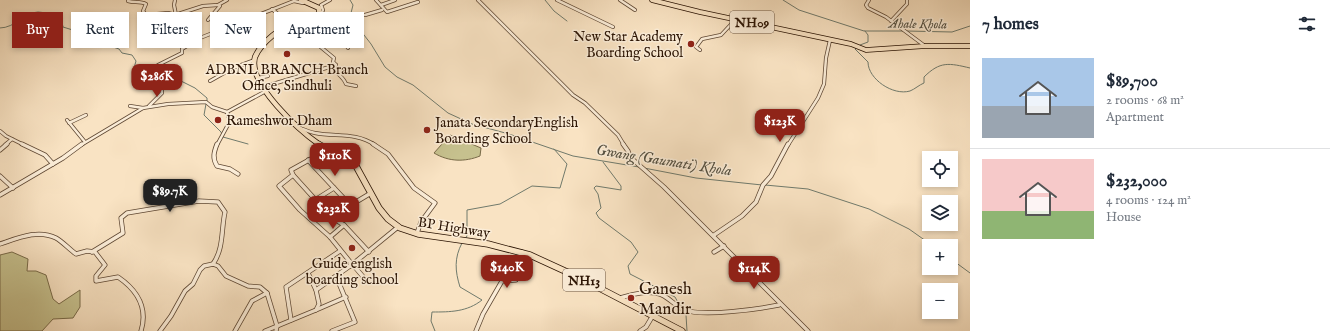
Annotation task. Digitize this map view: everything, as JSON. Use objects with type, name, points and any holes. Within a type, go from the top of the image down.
[{"type":"highway","points":[[301,0],[319,8],[320,12]]},
{"type":"highway","points":[[254,60],[274,33]]},
{"type":"highway","name":"BP Highway","points":[[254,60],[254,69],[262,87],[282,112],[298,128],[327,150],[354,164],[382,214],[398,227],[417,233],[450,240],[481,243],[522,252],[587,282],[652,317],[682,331]]},
{"type":"main road","name":"NH09","points":[[652,0],[700,12],[851,44],[863,49],[925,46],[970,46]]},
{"type":"street","points":[[175,0],[175,12]]},
{"type":"street","points":[[185,12],[203,6],[218,5],[227,0]]},
{"type":"street","points":[[322,12],[324,10],[321,5],[330,0]]},
{"type":"street","points":[[377,0],[381,5],[382,10]]},
{"type":"street","points":[[381,5],[395,0]]},
{"type":"street","points":[[478,0],[573,95],[580,99],[607,127],[618,135],[620,142],[629,151],[630,157],[645,168],[714,235],[779,305],[808,331]]},
{"type":"street","points":[[557,0],[613,27]]},
{"type":"street","points":[[620,0],[635,10]]},
{"type":"street","points":[[868,0],[866,6],[891,21],[925,46]]},
{"type":"street","points":[[891,21],[907,4],[908,0]]},
{"type":"street","points":[[128,1],[135,3],[142,2],[146,4],[142,11],[143,12]]},
{"type":"street","points":[[202,37],[294,1],[309,3]]},
{"type":"street","points":[[366,15],[382,10],[389,12],[418,2]]},
{"type":"street","points":[[208,20],[220,6],[218,5]]},
{"type":"street","points":[[272,9],[275,12]]},
{"type":"street","points":[[700,50],[696,47],[702,38],[721,35],[736,19]]},
{"type":"street","points":[[714,235],[742,216],[756,202],[763,185],[771,176],[794,134],[818,98],[824,84],[826,58],[830,40]]},
{"type":"street","points":[[0,195],[156,100],[162,93],[160,75],[164,71],[158,65],[182,53],[183,48]]},
{"type":"street","points":[[322,48],[334,58],[333,62],[336,65],[334,68],[335,72],[343,77],[346,84],[356,86]]},
{"type":"street","points":[[210,80],[233,68],[254,60]]},
{"type":"street","points":[[262,87],[336,65]]},
{"type":"street","points":[[258,78],[268,76]]},
{"type":"street","points":[[148,106],[206,102],[212,107],[227,112],[266,92]]},
{"type":"street","points":[[130,106],[143,108]]},
{"type":"street","points":[[227,112],[230,121],[213,151],[213,160],[217,166],[230,168],[238,174]]},
{"type":"street","points":[[85,142],[68,122],[86,115]]},
{"type":"street","points":[[298,128],[306,129],[315,133],[351,135],[366,139],[388,154],[414,188],[435,203],[421,222],[417,233]]},
{"type":"street","points":[[0,132],[12,140],[45,155],[53,164]]},
{"type":"street","points":[[0,150],[12,140]]},
{"type":"street","points":[[327,150],[291,170],[293,175],[331,217],[344,225],[369,252]]},
{"type":"street","points":[[308,160],[350,205]]},
{"type":"street","points":[[293,175],[279,186],[300,210],[330,237],[340,251],[365,279]]},
{"type":"street","points":[[0,176],[13,188]]},
{"type":"street","points":[[315,200],[334,188]]},
{"type":"street","points":[[331,217],[371,193]]},
{"type":"street","points":[[0,244],[36,233],[47,234],[56,238],[76,254],[92,252],[123,234],[121,218],[127,214],[199,201],[218,202],[225,212],[222,221],[222,246],[218,258],[213,264]]},
{"type":"street","points":[[330,237],[344,225]]},
{"type":"street","points":[[316,290],[369,252],[398,227]]},
{"type":"street","points":[[714,252],[724,246]]},
{"type":"street","points":[[291,320],[286,287],[340,251]]},
{"type":"street","points":[[92,252],[95,252],[105,265],[96,276],[96,281],[118,277],[124,280],[138,295],[142,307],[144,323],[141,331]]},
{"type":"street","points":[[476,331],[478,321],[494,296],[499,284],[502,281],[516,280],[522,252]]},
{"type":"street","points":[[160,331],[171,316],[185,291],[193,284],[200,270],[204,266],[213,264],[218,266],[226,276],[248,286],[260,287],[267,293],[277,326],[276,331]]},
{"type":"street","points":[[308,273],[316,290],[318,304],[316,310]]},
{"type":"street","points":[[332,331],[354,322],[355,319],[336,276]]},
{"type":"street","points":[[619,298],[638,292],[662,295],[685,310],[705,312],[752,310],[779,305]]},
{"type":"street","points":[[235,331],[252,301],[267,293]]},
{"type":"street","points":[[265,331],[346,297]]},
{"type":"street","points":[[640,331],[646,327],[652,317]]},
{"type":"shaded area","points":[[450,135],[481,148],[480,156],[457,160],[445,158],[434,153]]},
{"type":"shaded area","points":[[12,252],[28,259],[27,271],[36,271],[46,275],[53,299],[59,304],[80,290],[80,307],[73,318],[53,319],[42,331],[0,331],[0,255]]},
{"type":"waterway","name":"Gwang (Gaumati) Khola","points":[[350,0],[353,5],[350,17],[371,44],[385,67],[397,77],[413,85],[448,113],[472,124],[509,134],[555,150]]},
{"type":"waterway","points":[[545,0],[554,11],[567,21]]},
{"type":"waterway","points":[[783,0],[799,10],[865,31]]},
{"type":"waterway","points":[[0,28],[11,26],[29,14],[38,12],[61,17],[63,27],[76,31],[89,38],[98,38],[105,43],[110,42],[110,46],[119,49],[122,53],[132,55],[136,61],[134,68],[135,73],[148,73],[156,77],[169,75],[195,88],[207,98],[207,101]]},
{"type":"waterway","name":"Ahale Khola","points":[[906,31],[952,32],[970,26]]},
{"type":"waterway","points":[[860,45],[868,42],[868,35],[865,31]]},
{"type":"waterway","name":"Ahale Khola","points":[[865,31],[903,31]]},
{"type":"waterway","points":[[856,48],[855,49],[868,62],[869,68],[877,80],[889,89],[896,91],[903,92],[914,89],[924,83],[924,77],[940,66],[950,64],[970,68]]},
{"type":"waterway","points":[[206,104],[204,115],[221,132],[223,137],[248,144]]},
{"type":"waterway","points":[[465,239],[467,236],[467,210],[500,204],[532,186],[560,188],[567,164],[555,150]]},
{"type":"waterway","name":"Gwang (Gaumati) Khola","points":[[555,150],[573,156],[639,167]]},
{"type":"waterway","points":[[603,162],[621,186],[621,190],[596,186],[594,188],[598,194],[601,208],[596,213],[599,218],[631,242],[638,252],[628,266],[630,274],[675,297],[680,306]]},
{"type":"waterway","name":"Gwang (Gaumati) Khola","points":[[644,168],[696,178],[762,185]]},
{"type":"waterway","name":"Gwang (Gaumati) Khola","points":[[765,185],[808,189],[869,209],[909,229],[923,239]]},
{"type":"waterway","points":[[435,331],[431,321],[432,312],[464,309],[482,300],[460,287],[456,265],[459,249],[462,243]]},
{"type":"waterway","name":"Gwang (Gaumati) Khola","points":[[958,264],[970,273]]},
{"type":"waterway","points":[[683,310],[686,315],[687,331]]},
{"type":"place","name":"New Star Academy Boarding School","points":[[691,44]]},
{"type":"place","name":"ADBNL BRANCH Branch Office, Sindhuli","points":[[287,54]]},
{"type":"place","name":"Rameshwor Dham","points":[[218,120]]},
{"type":"place","name":"Janata SecondaryEnglish Boarding School","points":[[427,130]]},
{"type":"place","name":"Guide english boarding school","points":[[352,248]]},
{"type":"place","name":"Ganesh Mandir","points":[[631,298]]}]
